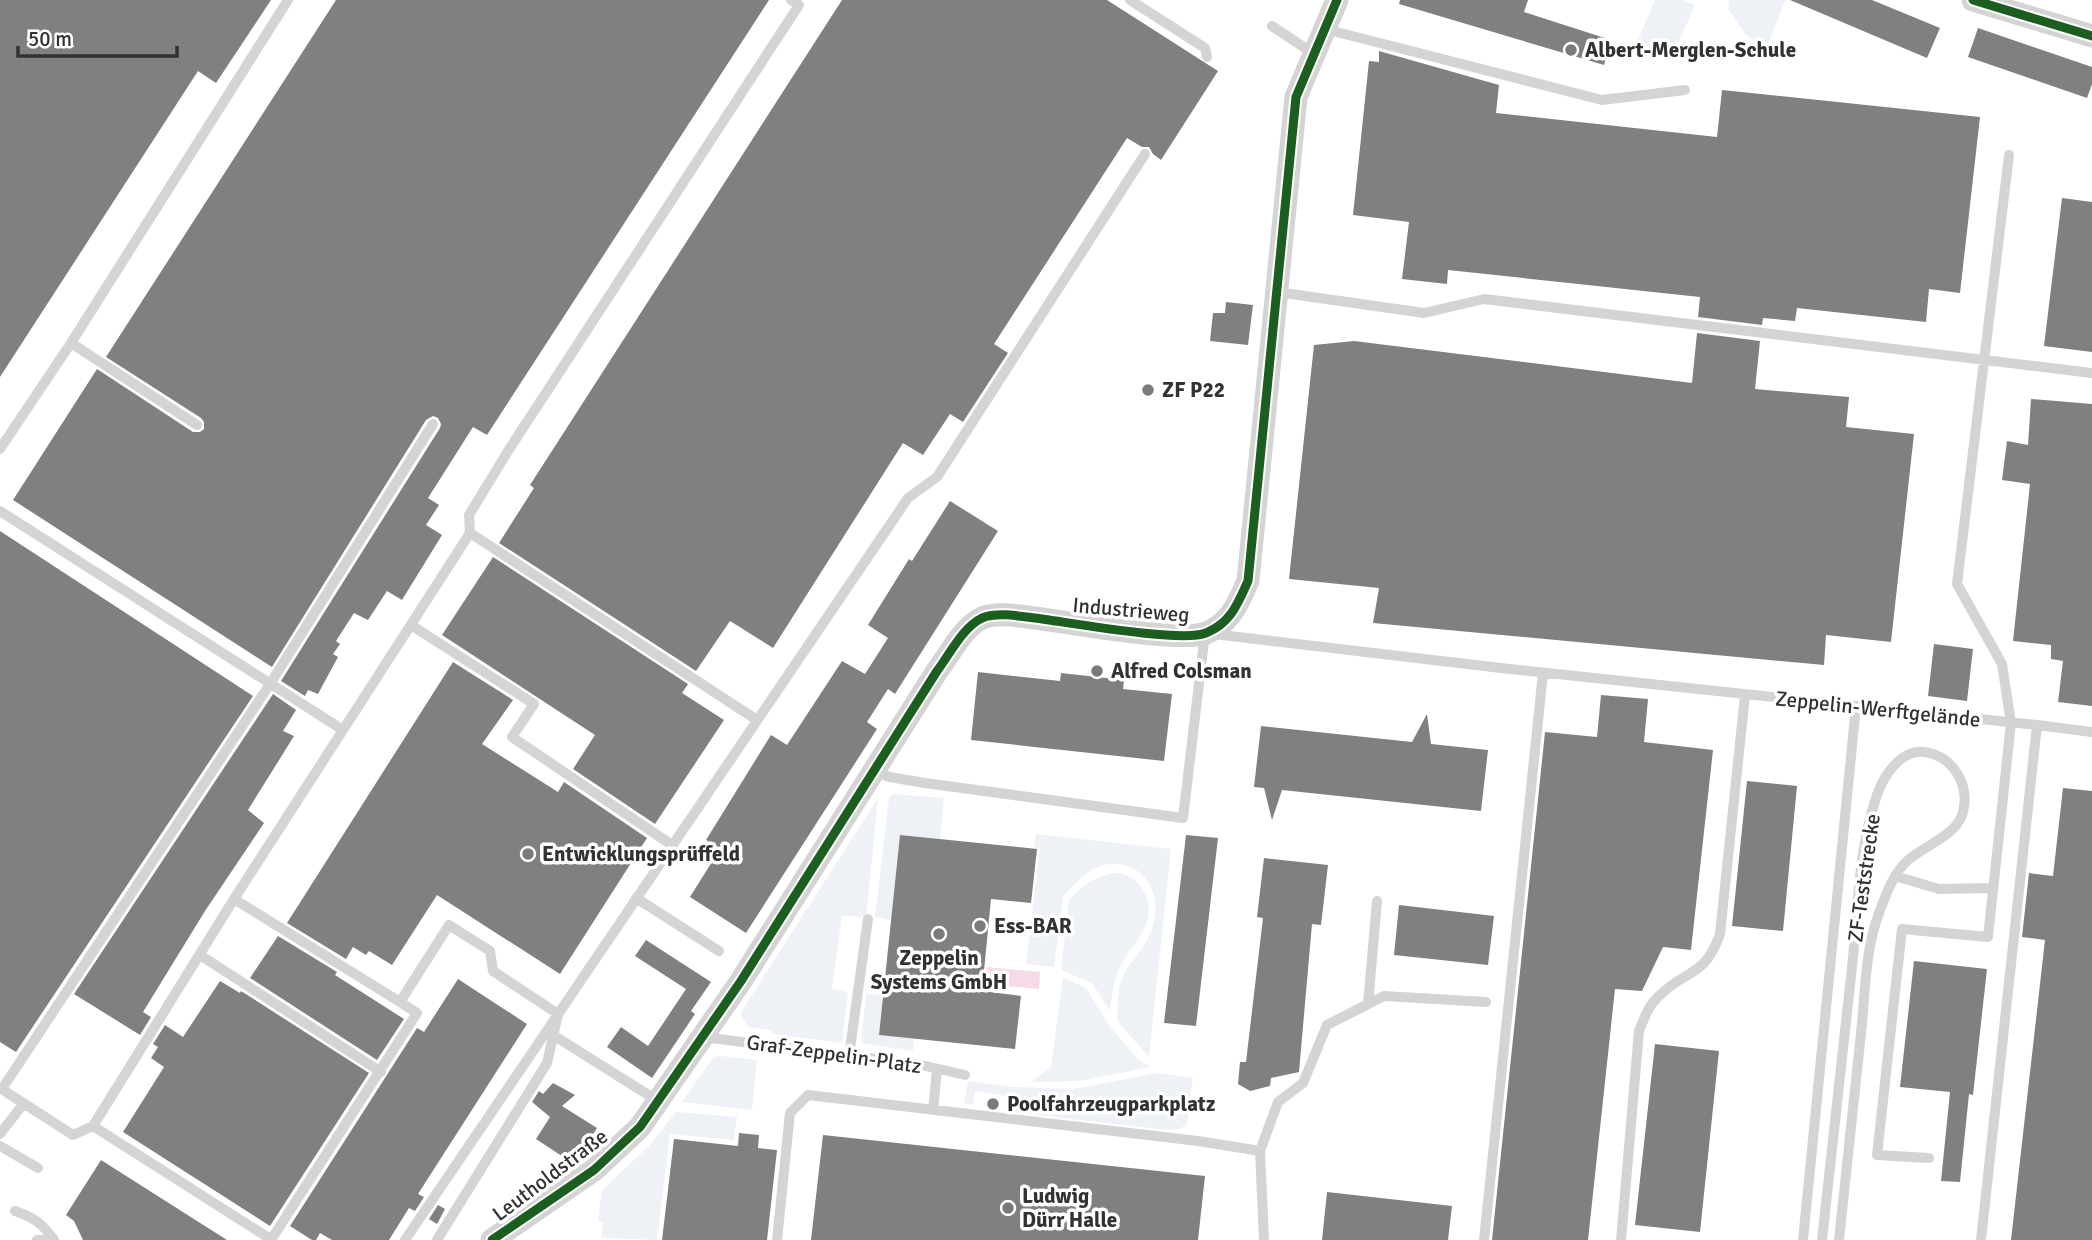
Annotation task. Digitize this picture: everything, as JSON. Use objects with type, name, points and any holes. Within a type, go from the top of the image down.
[{"type":"street","name":"Industrieweg","points":[[703,1037],[968,627],[981,618],[992,615],[1176,636],[1205,634],[1233,614],[1248,581],[1296,97],[1338,0]]},
{"type":"street","points":[[1973,0],[2092,36]]},
{"type":"street","name":"Leutholdstraße","points":[[492,1240],[594,1170],[640,1127],[703,1037]]},
{"type":"lane","points":[[0,449],[288,0]]},
{"type":"lane","points":[[1130,0],[1205,48],[1207,57]]},
{"type":"lane","points":[[433,424],[270,684],[1,1088],[73,1135],[93,1126],[234,899],[471,533],[469,515],[508,451],[797,2]]},
{"type":"lane","points":[[1272,26],[1314,54]]},
{"type":"lane","points":[[1325,29],[1602,100],[1685,90]]},
{"type":"lane","points":[[405,1240],[908,498],[937,477],[1145,154]]},
{"type":"lane","points":[[1929,1158],[1877,1155],[1902,929],[1988,937],[2011,723],[2002,664],[1957,583],[2009,155]]},
{"type":"lane","points":[[1277,292],[1424,313],[1484,299],[2092,373]]},
{"type":"lane","points":[[71,342],[197,425]]},
{"type":"lane","points":[[0,511],[343,730]]},
{"type":"lane","points":[[471,533],[757,720]]},
{"type":"lane","points":[[411,625],[534,705],[512,737],[672,845]]},
{"type":"lane","points":[[874,770],[890,777],[925,783],[1183,818],[1205,634]]},
{"type":"lane","name":"Zeppelin-Werftgelände","points":[[1205,634],[2092,732]]},
{"type":"lane","points":[[1484,1240],[1543,673]]},
{"type":"lane","points":[[1621,1240],[1639,1031],[1646,1012],[1657,997],[1699,970],[1713,954],[1720,934],[1745,695]]},
{"type":"lane","points":[[1803,1240],[1856,706]]},
{"type":"lane","points":[[1981,1240],[2037,725]]},
{"type":"lane","name":"ZF-Teststrecke","points":[[1822,1240],[1869,824],[1878,793],[1892,767],[1903,757],[1920,751],[1947,761],[1960,778],[1965,794],[1964,811],[1953,828],[1915,854],[1895,876],[1871,939],[1841,1238]]},
{"type":"lane","points":[[1895,876],[1939,889],[1993,888]]},
{"type":"lane","points":[[636,898],[719,951]]},
{"type":"lane","points":[[93,1126],[272,1240],[381,1072],[417,1013],[234,899]]},
{"type":"lane","points":[[1368,1004],[1377,901]]},
{"type":"lane","points":[[849,1056],[868,919]]},
{"type":"lane","points":[[400,1002],[449,925],[490,951],[493,971],[558,1014]]},
{"type":"lane","points":[[200,955],[381,1072]]},
{"type":"lane","points":[[1264,1240],[1261,1150],[1278,1102],[1303,1083],[1328,1025],[1384,996],[1486,1002]]},
{"type":"lane","points":[[437,1240],[547,1063],[558,1014]]},
{"type":"lane","points":[[553,1035],[658,1101]]},
{"type":"lane","name":"Graf-Zeppelin-Platz","points":[[703,1037],[849,1056],[965,1075]]},
{"type":"lane","points":[[933,1110],[937,1069]]},
{"type":"lane","points":[[777,1240],[790,1113],[808,1095],[1261,1150]]},
{"type":"lane","points":[[0,1134],[24,1103]]},
{"type":"lane","points":[[0,1146],[38,1168]]},
{"type":"lane","points":[[15,1211],[33,1217],[47,1229],[54,1240]]},
{"type":"lane","points":[[37,1240],[43,1240]]},
{"type":"shaded area","points":[[1655,0],[1683,0],[1695,5],[1672,57],[1637,42]]},
{"type":"shaded area","points":[[1729,0],[1785,0],[1767,48],[1746,35],[1728,9]]},
{"type":"shaded area","points":[[893,794],[944,798],[940,839],[900,835],[891,920],[875,917],[889,798]]},
{"type":"shaded area","points":[[878,798],[866,918],[842,915],[832,989],[848,992],[842,1043],[772,1034],[772,1030],[749,1027],[741,1015],[743,1009]]},
{"type":"shaded area","points":[[1036,834],[1171,849],[1149,1057],[1117,1021],[1122,979],[1148,938],[1155,917],[1156,907],[1151,887],[1136,870],[1124,865],[1104,865],[1090,872],[1063,897],[1054,967],[1026,964],[1040,848],[1034,847]]},
{"type":"shaded area","points":[[1117,873],[1126,875],[1140,885],[1149,909],[1145,927],[1117,974],[1110,1011],[1092,983],[1061,970],[1069,899],[1097,878]]},
{"type":"shaded area","points":[[987,967],[1040,972],[1039,989],[986,984]]},
{"type":"shaded area","points":[[1063,977],[1086,988],[1110,1027],[1138,1059],[1151,1067],[1079,1081],[1032,1082],[1051,1067]]},
{"type":"shaded area","points":[[866,994],[883,995],[879,1035],[914,1039],[913,1051],[861,1043]]},
{"type":"shaded area","points":[[714,1057],[757,1060],[752,1110],[682,1102]]},
{"type":"shaded area","points":[[1157,1073],[1193,1078],[1187,1124],[1180,1129],[1168,1130],[1010,1112],[1012,1097],[975,1091],[973,1105],[964,1103],[968,1081],[1013,1087],[1073,1089]]},
{"type":"shaded area","points":[[676,1112],[737,1117],[734,1140],[670,1134],[657,1240],[601,1238],[603,1222],[598,1221],[602,1190],[649,1146]]},
{"type":"building","points":[[0,0],[271,0],[216,83],[198,71],[0,377]]},
{"type":"building","points":[[336,0],[769,0],[487,435],[473,427],[428,498],[439,505],[426,525],[442,535],[402,600],[387,591],[368,620],[354,613],[336,641],[340,644],[333,654],[338,657],[318,694],[308,690],[305,696],[281,681],[440,428],[438,418],[433,416],[426,420],[272,667],[13,500],[97,369],[193,432],[204,429],[201,418],[106,357]]},
{"type":"building","points":[[842,0],[1107,0],[1218,71],[1161,160],[1149,147],[1142,147],[1127,138],[994,344],[1008,353],[963,422],[950,414],[923,455],[903,443],[773,648],[730,621],[696,671],[499,543],[534,488],[530,485]]},
{"type":"building","points":[[1400,0],[1528,0],[1524,12],[1611,40],[1604,65],[1399,4]]},
{"type":"building","points":[[1790,0],[1872,0],[1940,28],[1927,58]]},
{"type":"building","points":[[1978,28],[2092,67],[2092,84],[2087,98],[1968,57]]},
{"type":"building","points":[[1379,51],[1499,85],[1496,113],[1717,137],[1722,90],[1980,117],[1960,293],[1929,289],[1926,322],[1797,308],[1795,321],[1763,318],[1762,325],[1698,317],[1700,297],[1448,270],[1447,284],[1402,279],[1409,222],[1353,215],[1369,61],[1379,62]]},
{"type":"building","points":[[2062,198],[2092,202],[2092,352],[2044,346]]},
{"type":"building","points":[[1226,302],[1253,305],[1248,345],[1210,341],[1213,313],[1225,313]]},
{"type":"building","points":[[1697,333],[1760,341],[1755,389],[1849,397],[1846,427],[1914,434],[1891,642],[1826,635],[1824,665],[1373,623],[1379,588],[1289,579],[1314,345],[1354,341],[1692,383]]},
{"type":"building","points":[[2031,399],[2092,404],[2092,706],[2058,702],[2063,661],[2051,659],[2051,645],[2013,641],[2030,484],[2002,480],[2007,441],[2028,445]]},
{"type":"building","points":[[950,501],[998,531],[895,694],[888,689],[867,722],[877,729],[746,933],[690,897],[720,849],[706,840],[771,735],[787,745],[842,661],[865,674],[888,638],[868,625],[909,559],[912,561]]},
{"type":"building","points":[[0,531],[253,696],[16,1052],[0,1042]]},
{"type":"building","points":[[493,557],[688,684],[682,693],[724,720],[655,824],[573,769],[595,735],[442,635]]},
{"type":"building","points":[[1934,644],[1973,649],[1967,701],[1928,696]]},
{"type":"building","points":[[453,662],[513,700],[482,744],[558,792],[564,782],[647,838],[560,974],[437,895],[392,965],[369,951],[366,955],[353,947],[346,959],[287,923]]},
{"type":"building","points":[[978,672],[1060,681],[1061,673],[1124,680],[1123,689],[1172,694],[1164,761],[971,740]]},
{"type":"building","points":[[273,694],[296,710],[283,731],[294,736],[248,810],[264,823],[205,911],[143,1012],[151,1017],[140,1035],[74,994]]},
{"type":"building","points":[[1601,695],[1648,699],[1644,742],[1713,750],[1691,950],[1663,947],[1642,991],[1615,989],[1588,1240],[1492,1240],[1545,732],[1597,737]]},
{"type":"building","points":[[1427,714],[1431,744],[1488,750],[1481,811],[1282,790],[1272,820],[1264,788],[1254,787],[1261,726],[1412,742]]},
{"type":"building","points":[[1747,781],[1797,786],[1783,931],[1732,926]]},
{"type":"building","points":[[2063,788],[2092,791],[2092,1240],[2011,1240],[2045,940],[2022,937],[2029,873],[2053,876]]},
{"type":"building","name":"Zeppelin Systems GmbH","points":[[900,835],[1037,849],[1031,903],[991,899],[982,991],[1021,996],[1015,1049],[879,1035]]},
{"type":"building","points":[[1186,835],[1218,838],[1196,1026],[1164,1023]]},
{"type":"building","points":[[1264,858],[1328,865],[1321,925],[1312,924],[1299,1072],[1271,1078],[1270,1086],[1250,1091],[1238,1084],[1240,1062],[1246,1062],[1263,918],[1257,917]]},
{"type":"building","points":[[1399,905],[1494,916],[1488,965],[1394,955]]},
{"type":"building","points":[[278,936],[337,972],[335,975],[404,1019],[377,1060],[250,978]]},
{"type":"building","points":[[646,940],[711,982],[691,1011],[695,1014],[652,1078],[607,1047],[621,1027],[648,1046],[686,989],[635,956]]},
{"type":"building","points":[[1914,961],[1987,969],[1973,1095],[1969,1094],[1960,1182],[1941,1181],[1950,1092],[1900,1087]]},
{"type":"building","points":[[458,979],[527,1024],[418,1194],[424,1197],[415,1211],[409,1208],[389,1240],[332,1240],[320,1233],[316,1240],[312,1240],[290,1226],[417,1028],[424,1032]]},
{"type":"building","points":[[220,981],[240,993],[241,991],[369,1073],[270,1226],[123,1132],[164,1067],[151,1058],[158,1047],[153,1044],[165,1025],[183,1037]]},
{"type":"building","points":[[1655,1044],[1719,1051],[1700,1232],[1635,1225]]},
{"type":"building","points":[[553,1083],[575,1095],[562,1106],[597,1128],[574,1164],[536,1139],[550,1117],[532,1102],[539,1091],[543,1094]]},
{"type":"building","points":[[739,1133],[759,1135],[758,1148],[777,1150],[767,1240],[662,1240],[674,1139],[738,1146]]},
{"type":"building","name":"Ludwig Dürr Halle","points":[[823,1135],[1205,1176],[1198,1240],[811,1240]]},
{"type":"building","points":[[101,1160],[227,1240],[83,1240],[74,1221],[66,1215]]},
{"type":"building","points":[[1327,1192],[1452,1206],[1448,1240],[1322,1240]]},
{"type":"building","points":[[438,1205],[445,1209],[437,1224],[429,1219]]},
{"type":"cycle path","points":[[492,1240],[594,1170],[640,1127],[741,981],[937,671],[962,635],[975,622],[988,616],[1008,615],[1149,634],[1193,635],[1215,629],[1233,612],[1248,581],[1296,97],[1337,0]]},
{"type":"cycle path","points":[[1973,0],[2092,36]]},
{"type":"place","name":"Albert-Merglen-Schule","points":[[1571,50]]},
{"type":"place","name":"ZF P22","points":[[1148,390]]},
{"type":"place","name":"Alfred Colsman","points":[[1097,671]]},
{"type":"place","name":"Entwicklungsprüffeld","points":[[528,854]]},
{"type":"place","name":"Ess-BAR","points":[[980,926]]},
{"type":"place","name":"Zeppelin Systems GmbH","points":[[939,934]]},
{"type":"place","name":"Poolfahrzeugparkplatz","points":[[993,1104]]},
{"type":"place","name":"Ludwig Dürr Halle","points":[[1008,1208]]}]
